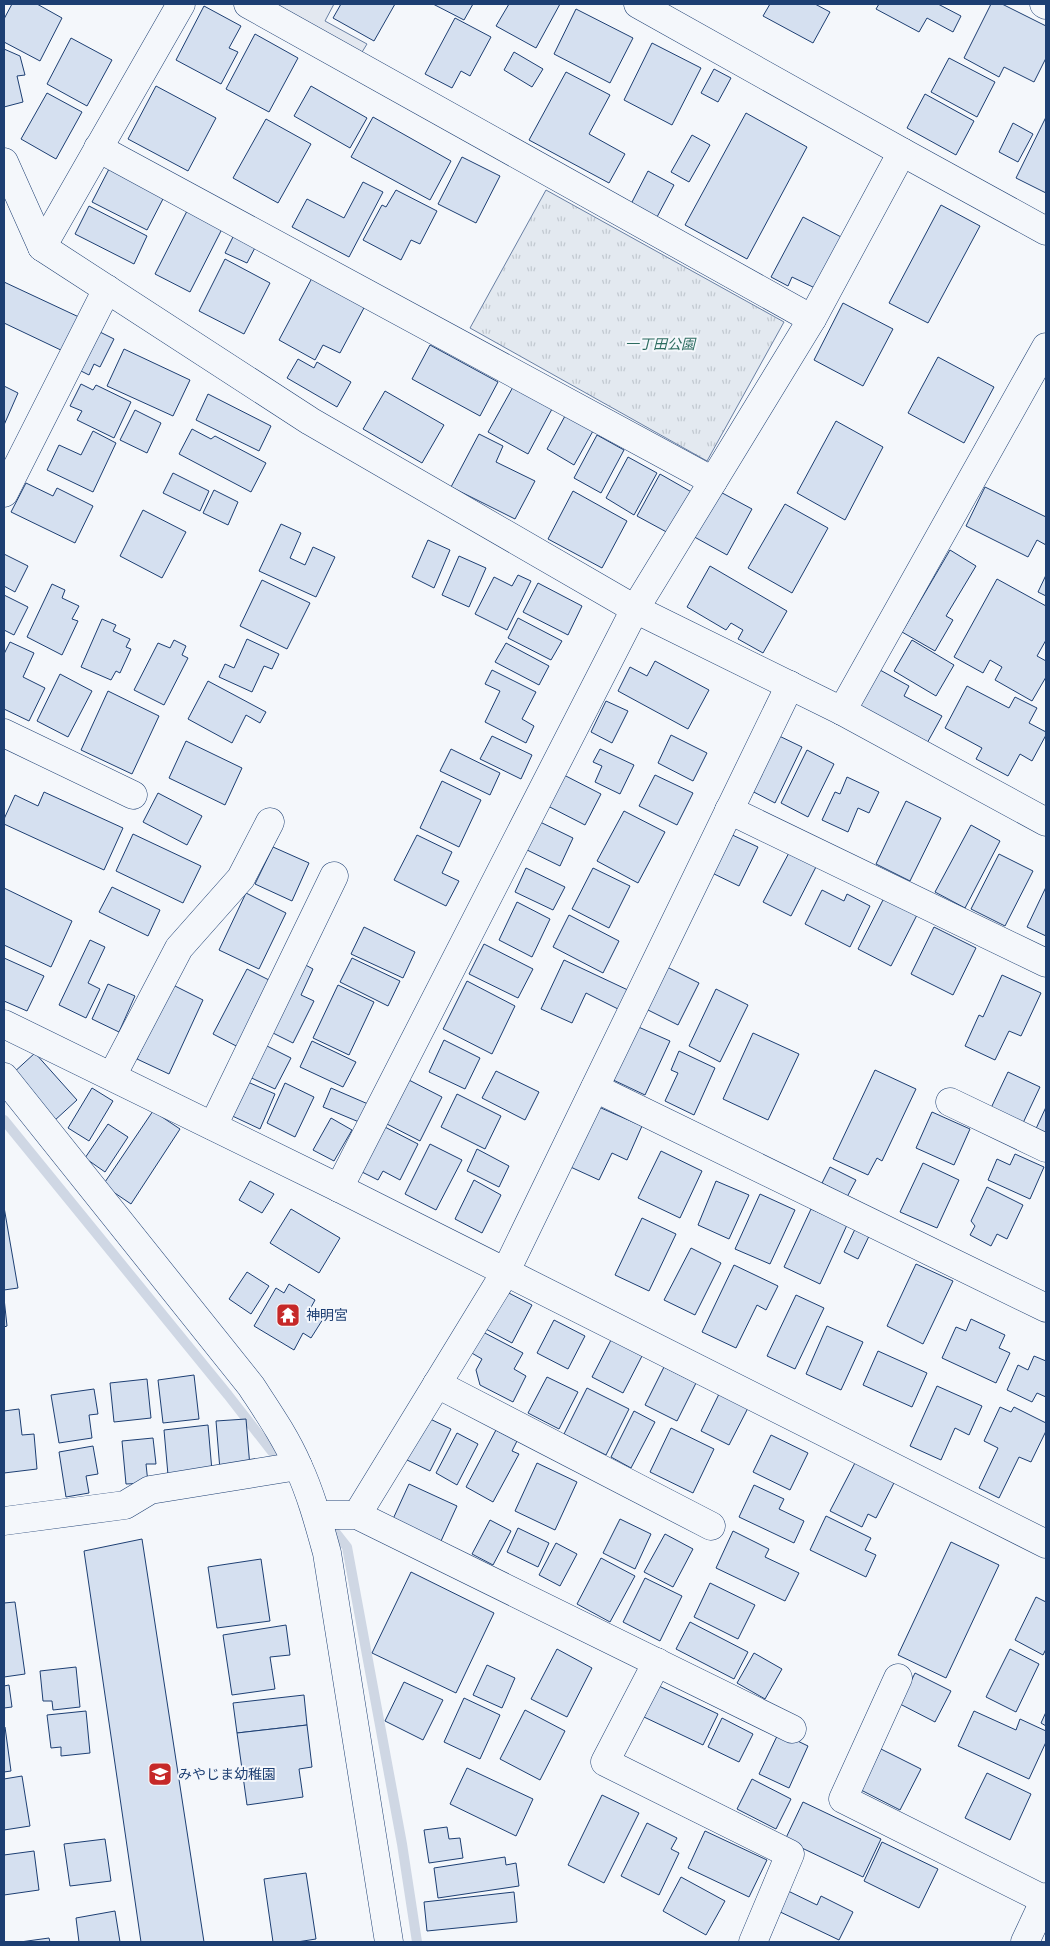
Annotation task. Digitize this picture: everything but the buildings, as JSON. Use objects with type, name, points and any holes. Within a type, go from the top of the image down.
[{"type":"street","points":[[42,247],[181,4]]},
{"type":"street","points":[[248,4],[812,319]]},
{"type":"street","points":[[638,4],[1046,231]]},
{"type":"street","points":[[98,148],[713,481]]},
{"type":"street","points":[[339,1188],[635,608],[812,319],[902,152]]},
{"type":"street","points":[[4,162],[42,247],[310,421],[635,608],[842,711],[1045,817]]},
{"type":"street","points":[[4,493],[107,289]]},
{"type":"street","points":[[842,711],[1046,347]]},
{"type":"street","points":[[357,1515],[505,1273],[790,685]]},
{"type":"street","points":[[4,733],[133,795]]},
{"type":"street","points":[[728,810],[1046,963]]},
{"type":"street","points":[[112,1076],[179,948],[241,878],[270,822]]},
{"type":"street","points":[[214,1126],[334,876]]},
{"type":"street","points":[[4,1024],[339,1188],[1046,1544]]},
{"type":"street","points":[[4,1076],[252,1386],[278,1426],[298,1466],[317,1515],[327,1553],[389,1942]]},
{"type":"street","points":[[594,1088],[1046,1308]]},
{"type":"street","points":[[950,1102],[1046,1148]]},
{"type":"street","points":[[437,1384],[711,1526]]},
{"type":"street","points":[[4,1521],[125,1505],[150,1490],[298,1466]]},
{"type":"street","points":[[317,1515],[357,1515],[792,1729]]},
{"type":"street","points":[[657,1662],[605,1762],[790,1854],[753,1942]]},
{"type":"street","points":[[898,1678],[843,1799],[1046,1899],[1025,1942]]},
{"type":"green space","name":"一丁田公園","points":[[546,190],[784,322],[707,461],[470,328]]},
{"type":"shaded area","points":[[264,4],[334,4],[325,21],[367,44],[359,57]]},
{"type":"waterway","points":[[4,1120],[228,1395],[284,1467]]},
{"type":"waterway","points":[[328,1523],[347,1547],[402,1844],[417,1942]]},
{"type":"place","name":"神明宮","points":[[288,1315]]},
{"type":"place","name":"みやじま幼稚園","points":[[160,1774]]}]
